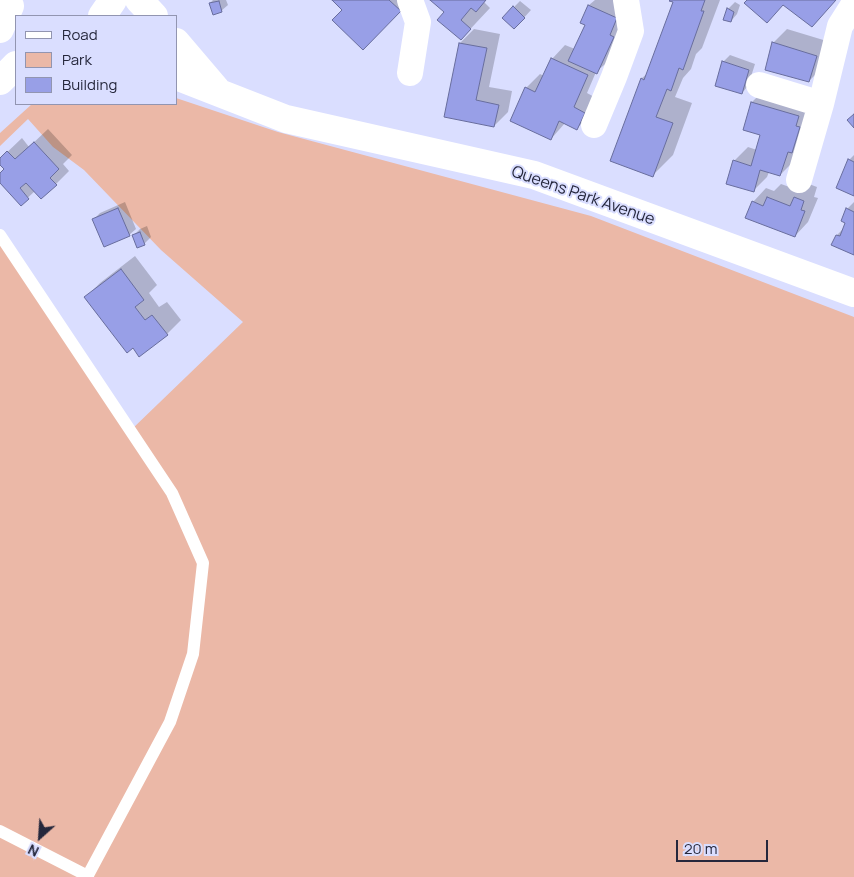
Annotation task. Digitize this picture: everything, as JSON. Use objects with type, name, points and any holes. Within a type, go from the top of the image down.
[{"type":"street","points":[[103,15],[113,0]]},
{"type":"street","points":[[139,0],[153,15]]},
{"type":"street","points":[[410,0],[418,22],[410,73]]},
{"type":"street","points":[[594,125],[614,78],[630,31],[626,0]]},
{"type":"street","points":[[799,180],[821,104],[840,26],[854,4]]},
{"type":"street","name":"Queens Park Avenue","points":[[178,44],[220,93]]},
{"type":"street","points":[[0,81],[15,66]]},
{"type":"street","name":"Queens Park Avenue","points":[[178,77],[286,120],[534,176],[854,293]]},
{"type":"street","points":[[759,85],[821,104]]},
{"type":"lane","points":[[0,235],[172,493],[203,563],[193,654],[170,722],[87,876],[0,831]]},
{"type":"green space","points":[[178,99],[278,132],[591,216],[854,317],[854,877],[0,877],[0,235],[131,430],[243,322],[161,250],[84,170],[53,147],[28,119],[0,146],[0,133],[31,105],[178,105]]},
{"type":"building","points":[[332,0],[389,0],[401,11],[363,50],[332,20],[342,10]]},
{"type":"building","points":[[430,0],[486,0],[476,12],[471,8],[461,20],[471,29],[461,40],[437,20],[444,12]]},
{"type":"building","points":[[670,0],[705,0],[701,11],[704,11],[683,70],[679,68],[671,91],[667,89],[656,117],[673,123],[653,177],[610,161],[641,78],[644,80],[673,2]]},
{"type":"building","points":[[747,0],[836,0],[812,27],[783,5],[767,23],[744,3]]},
{"type":"building","points":[[219,1],[222,12],[213,15],[209,3]]},
{"type":"building","points":[[588,5],[617,18],[610,35],[614,37],[597,74],[568,61],[585,25],[580,23]]},
{"type":"building","points":[[513,6],[525,18],[514,29],[502,18]]},
{"type":"building","points":[[727,8],[734,12],[731,22],[723,20]]},
{"type":"building","points":[[772,42],[817,56],[809,82],[765,70]]},
{"type":"building","points":[[459,43],[487,48],[476,100],[499,105],[494,127],[444,117]]},
{"type":"building","points":[[551,58],[588,75],[574,107],[585,113],[577,130],[559,121],[551,140],[510,121],[525,87],[535,92]]},
{"type":"building","points":[[722,61],[749,70],[742,94],[715,86]]},
{"type":"building","points":[[751,102],[799,116],[796,126],[800,127],[792,153],[788,152],[780,176],[760,170],[754,192],[726,184],[733,160],[751,166],[760,135],[743,130]]},
{"type":"building","points":[[854,114],[854,128],[847,120]]},
{"type":"building","points":[[34,142],[59,169],[50,178],[57,185],[41,199],[26,183],[20,188],[29,199],[21,206],[0,183],[0,173],[4,169],[0,165],[0,158],[7,151],[15,159]]},
{"type":"building","points":[[848,159],[854,162],[854,196],[836,188]]},
{"type":"building","points":[[767,197],[790,206],[794,197],[804,201],[801,210],[805,211],[795,237],[745,218],[752,201],[763,206]]},
{"type":"building","points":[[118,208],[130,236],[104,247],[92,219]]},
{"type":"building","points":[[846,208],[854,212],[854,255],[831,245],[836,235],[840,236],[845,223],[841,221]]},
{"type":"building","points":[[140,232],[145,245],[137,248],[132,235]]},
{"type":"building","points":[[121,269],[144,300],[135,307],[145,320],[152,315],[168,335],[139,357],[133,348],[127,353],[84,297]]}]
